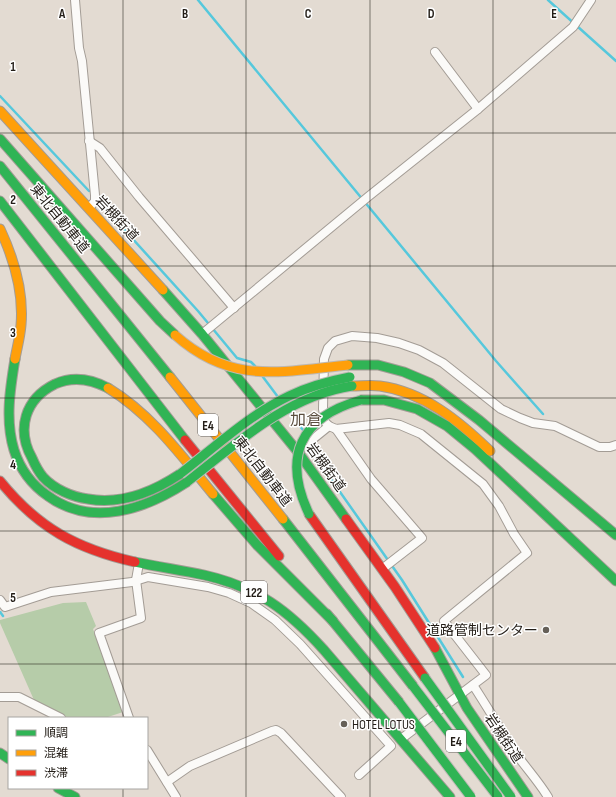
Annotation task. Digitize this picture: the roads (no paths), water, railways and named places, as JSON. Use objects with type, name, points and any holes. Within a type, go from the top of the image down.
[{"type":"main road","name":"岩槻街道","points":[[0,111],[202,334],[298,452],[382,569],[434,646],[471,714],[528,797]]},
{"type":"main road","points":[[0,139],[155,316],[192,350],[211,361],[233,368],[247,370],[280,371],[348,365],[378,365],[404,372],[430,383],[466,410],[616,535]]},
{"type":"main road","name":"東北自動車道","points":[[0,166],[217,435],[498,797]]},
{"type":"main road","name":"E4","points":[[0,201],[196,454],[398,702],[471,797]]},
{"type":"main road","points":[[0,229],[16,269],[20,289],[21,326],[9,396],[7,418],[9,436],[14,453],[24,473],[35,486],[59,504],[83,512],[94,513],[123,511],[146,505],[170,494],[260,426],[313,396],[356,379],[400,391],[422,399],[454,418],[480,441],[508,470],[539,508]]},
{"type":"main road","points":[[332,621],[246,534],[159,428],[129,401],[99,384],[81,379],[68,380],[52,385],[35,398],[27,413],[24,424],[24,435],[27,450],[43,477],[57,489],[75,497],[96,501],[120,500],[141,495],[160,486],[180,474],[271,406],[308,388],[329,381],[391,379]]},
{"type":"main road","points":[[404,382],[423,388],[466,410]]},
{"type":"main road","points":[[511,797],[309,514],[298,487],[296,468],[296,458],[303,439],[314,424],[328,413],[361,400],[384,400],[417,409],[447,426],[475,449],[616,581]]},
{"type":"main road","name":"122","points":[[0,481],[20,504],[52,531],[89,549],[139,563],[205,574],[223,579],[252,590],[278,607],[313,637],[450,797]]},
{"type":"main road","points":[[60,789],[75,797]]},
{"type":"street","points":[[75,0],[95,195],[95,201],[89,208]]},
{"type":"street","points":[[202,334],[363,201],[478,109],[575,25],[591,0]]},
{"type":"street","points":[[435,52],[478,109]]},
{"type":"street","points":[[89,142],[100,148],[139,197],[234,308]]},
{"type":"street","points":[[382,569],[422,538],[371,478],[332,427],[325,422],[322,375],[324,359],[328,348],[335,341],[352,336],[399,342],[419,350],[443,363],[501,409],[533,423],[555,426],[599,447],[610,447],[616,445]]},
{"type":"street","points":[[298,452],[332,427],[389,423],[400,425],[421,434],[483,484],[527,553],[444,621],[486,674],[401,739]]},
{"type":"street","points":[[129,717],[99,633],[141,618],[136,580],[139,563]]},
{"type":"street","points":[[0,600],[5,607],[51,592],[132,582],[148,577],[208,587],[229,593],[250,603],[275,620],[300,644],[391,746],[359,775]]},
{"type":"street","points":[[473,685],[529,772],[539,782],[548,797]]},
{"type":"street","points":[[0,697],[19,697],[58,717]]},
{"type":"street","points":[[167,782],[190,766],[276,730],[281,732],[342,797]]},
{"type":"street","points":[[148,752],[176,797]]},
{"type":"waterway","points":[[198,0],[496,361],[543,414]]},
{"type":"waterway","points":[[548,0],[616,61]]},
{"type":"waterway","points":[[0,96],[89,191]]},
{"type":"waterway","points":[[102,205],[198,311],[237,358],[251,362],[255,366]]},
{"type":"waterway","points":[[263,377],[278,397]]},
{"type":"waterway","points":[[289,412],[303,430]]},
{"type":"waterway","points":[[314,455],[402,580],[463,677]]},
{"type":"waterway","points":[[0,612],[3,616]]},
{"type":"place","name":"道路管制センター","points":[[546,630]]},
{"type":"place","name":"HOTEL LOTUS","points":[[344,724]]},
{"type":"district","name":"加倉","points":[[306,419]]}]
